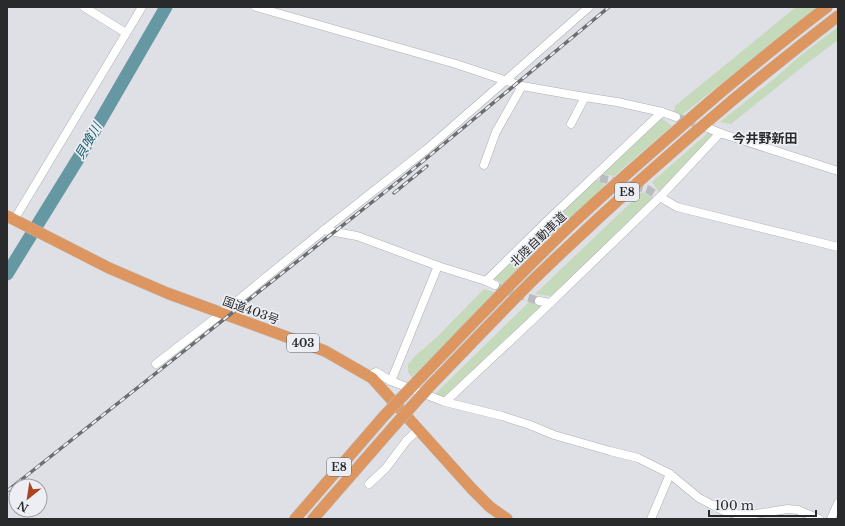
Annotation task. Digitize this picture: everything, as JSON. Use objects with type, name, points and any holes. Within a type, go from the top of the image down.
[{"type":"highway","name":"北陸自動車道","points":[[296,519],[384,416],[522,273],[628,173],[684,124],[827,7]]},
{"type":"highway","name":"E8","points":[[313,519],[431,385],[532,282],[585,231],[710,119],[838,16]]},
{"type":"highway","name":"国道403号","points":[[13,220],[116,271],[167,293],[325,351],[369,376],[472,489],[490,507],[508,519]]},
{"type":"street","points":[[84,7],[126,33]]},
{"type":"street","points":[[13,220],[142,7]]},
{"type":"street","points":[[256,7],[456,64],[522,86],[584,98],[617,102],[662,112],[676,117]]},
{"type":"street","points":[[156,364],[222,313],[427,148],[588,7]]},
{"type":"street","points":[[484,165],[496,132],[522,86]]},
{"type":"street","points":[[571,124],[584,98]]},
{"type":"street","points":[[486,281],[597,177],[662,112]]},
{"type":"street","points":[[708,128],[838,171]]},
{"type":"street","points":[[445,402],[660,197],[720,133]]},
{"type":"street","points":[[660,197],[677,207],[838,246]]},
{"type":"street","points":[[324,230],[357,236],[495,285]]},
{"type":"street","points":[[391,381],[438,266]]},
{"type":"street","points":[[539,300],[550,303]]},
{"type":"street","points":[[369,376],[376,372],[391,381],[445,402],[502,416],[554,435],[638,458],[670,474],[699,498],[724,511],[735,514],[749,515],[788,509],[798,510],[819,519]]},
{"type":"street","points":[[370,484],[386,468],[407,440],[418,430]]},
{"type":"street","points":[[651,519],[670,474]]},
{"type":"street","points":[[831,519],[838,503]]},
{"type":"green space","points":[[796,7],[817,7],[682,115],[674,112],[675,106]]},
{"type":"green space","points":[[838,27],[838,40],[731,124],[720,122],[801,55]]},
{"type":"green space","points":[[661,118],[672,126],[614,176],[602,174]]},
{"type":"green space","points":[[709,132],[714,137],[659,192],[652,182]]},
{"type":"green space","points":[[596,179],[605,185],[503,286],[499,281],[493,279]]},
{"type":"green space","points":[[642,192],[654,198],[551,296],[535,294]]},
{"type":"green space","points":[[484,289],[497,293],[412,377],[408,372],[408,365],[414,357],[437,337]]},
{"type":"green space","points":[[530,301],[539,304],[541,308],[444,397],[435,394]]},
{"type":"waterway","name":"貝喰川","points":[[7,274],[78,159],[166,7]]},
{"type":"tunnel","points":[[676,117],[706,127]]},
{"type":"tunnel","points":[[600,178],[647,189],[660,197]]},
{"type":"tunnel","points":[[495,285],[501,289],[539,301]]},
{"type":"railway","points":[[7,491],[405,176],[609,7]]},
{"type":"railway","points":[[394,193],[427,166]]},
{"type":"district","name":"今井野新田","points":[[765,138]]}]
